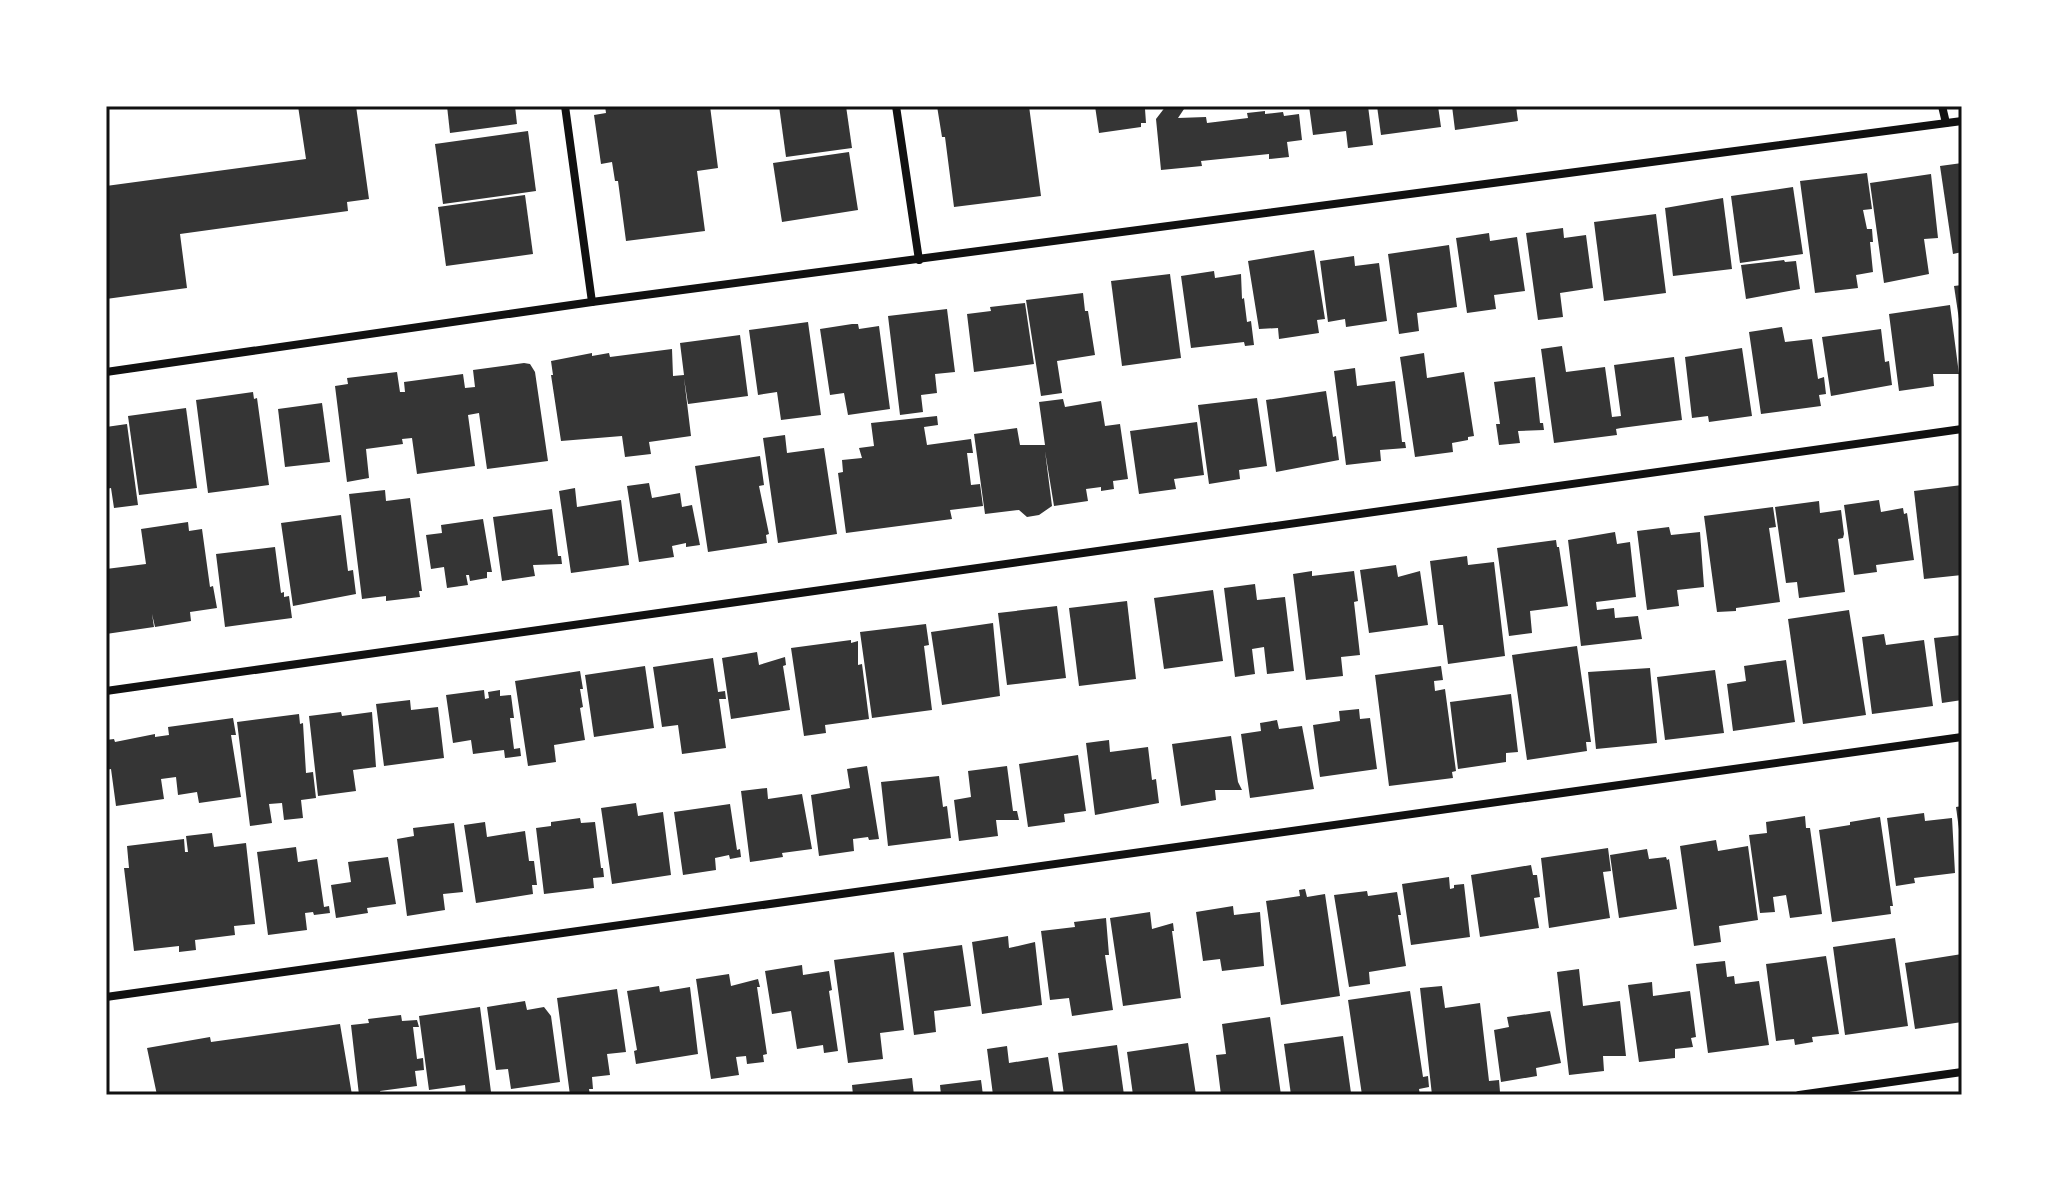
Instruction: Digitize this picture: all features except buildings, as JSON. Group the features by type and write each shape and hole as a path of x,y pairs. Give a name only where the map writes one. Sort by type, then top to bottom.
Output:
{"street":[{"path":"565,106 592,302"},
{"path":"896,106 919,260"},
{"path":"1942,106 1946,123"},
{"path":"106,372 592,302 1962,121"},
{"path":"106,691 1962,429"},
{"path":"106,997 1962,737"},
{"path":"1799,1095 1962,1072"}]}
